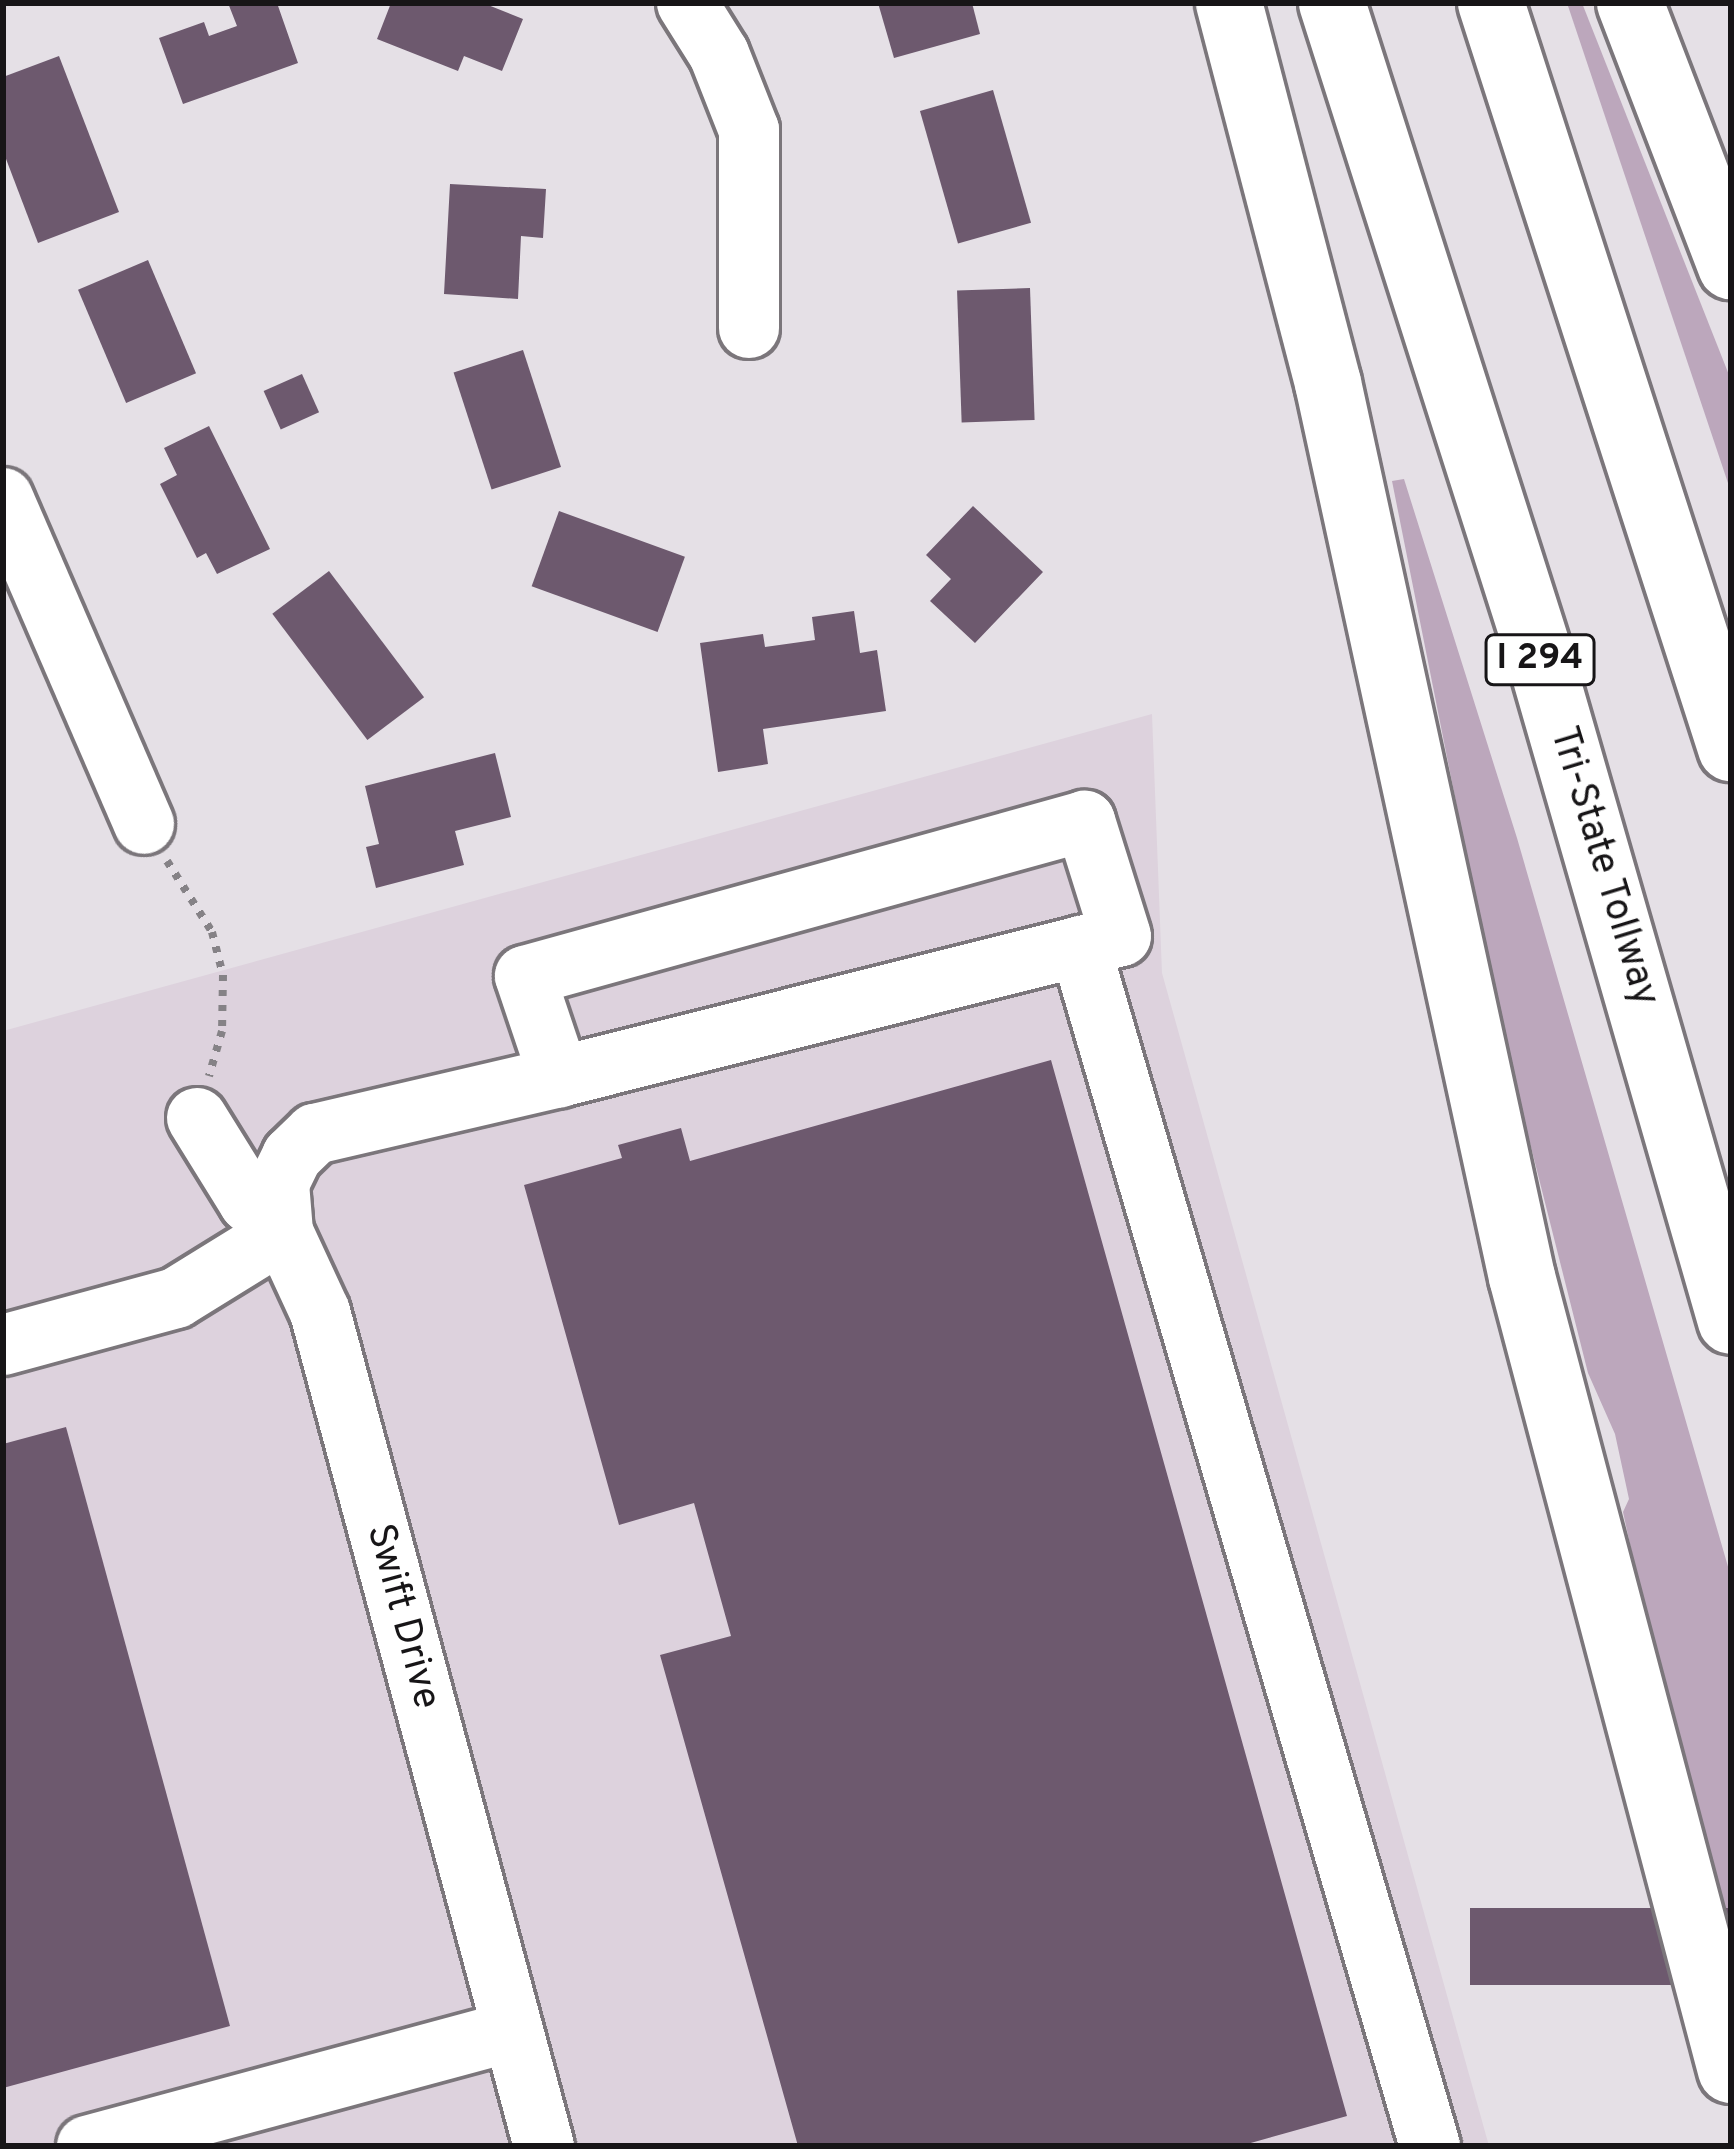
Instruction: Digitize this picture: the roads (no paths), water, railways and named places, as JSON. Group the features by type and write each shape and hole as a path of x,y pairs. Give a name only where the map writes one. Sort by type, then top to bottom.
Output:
{"highway":[{"path":"1229,3 1328,383 1522,1277 1731,2070"},
{"name":"Tri-State Tollway","path":"1333,3 1544,673 1731,1321"},
{"path":"1491,3 1731,748"},
{"path":"1630,3 1731,266"}],"street":[{"path":"687,3 719,55 749,130 749,328"},
{"path":"3,498 144,824"},
{"path":"3,1345 176,1298 283,1232 279,1183 315,1134 559,1077 1121,935 1085,821 525,976 559,1077"},
{"path":"1080,946 1430,2146"},
{"name":"Swift Drive","path":"197,1118 249,1202 283,1232 320,1312 544,2146"},
{"path":"87,2146 513,2031"}]}
